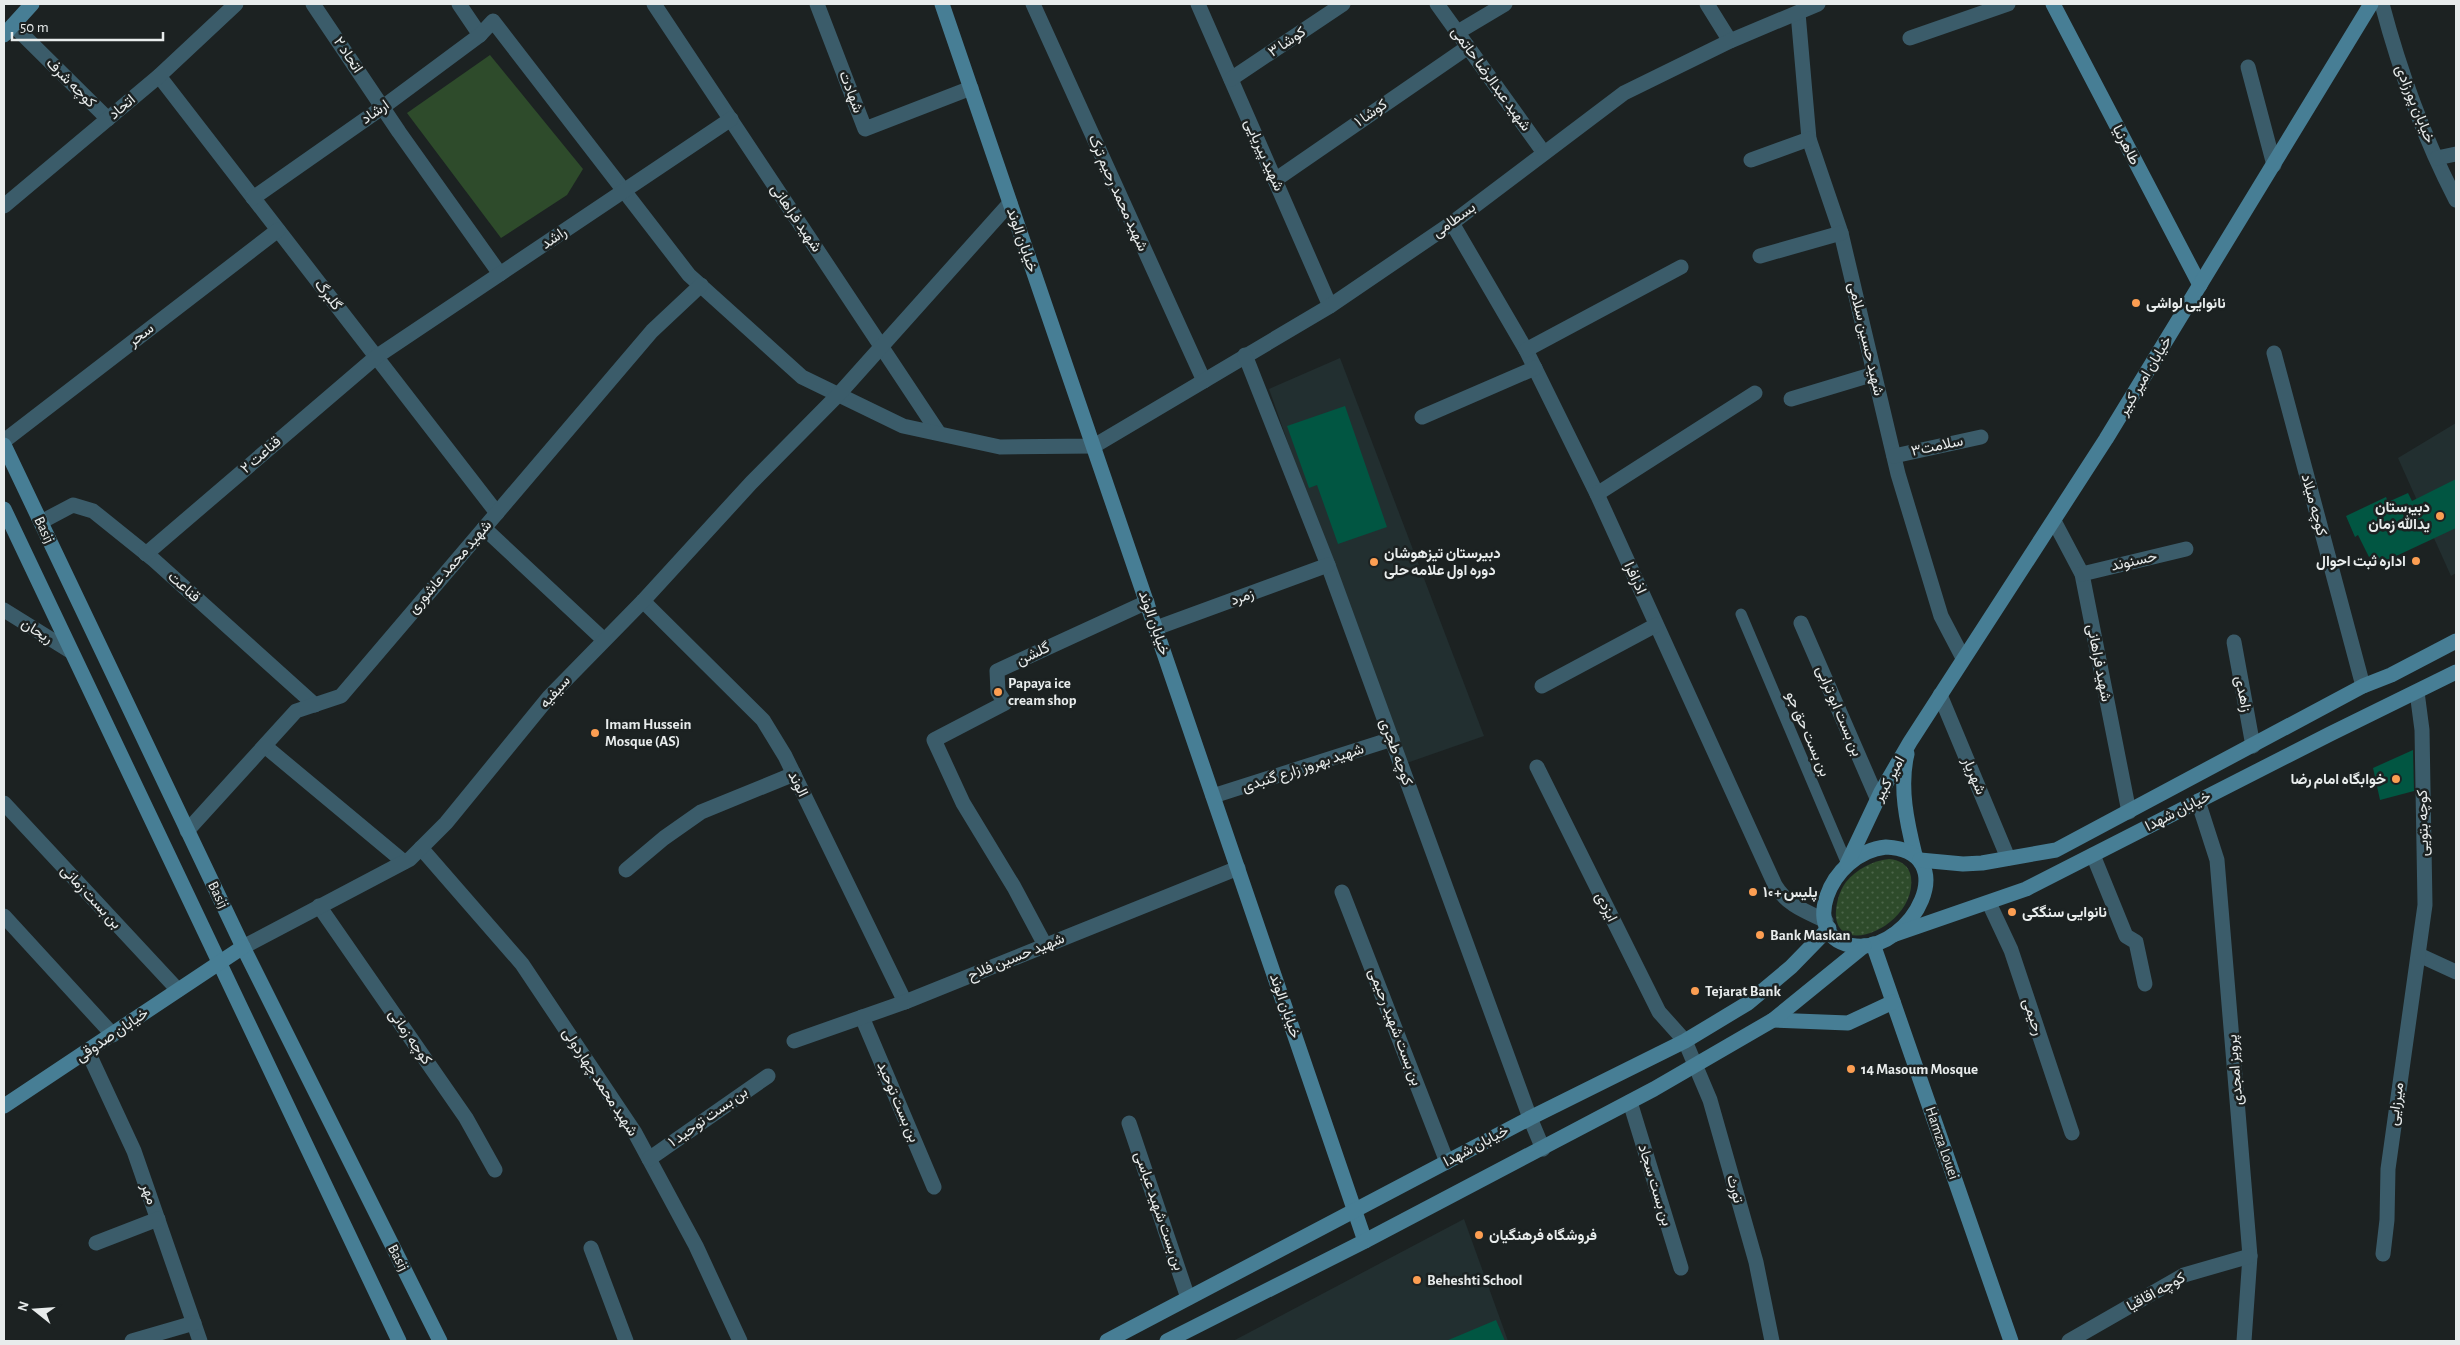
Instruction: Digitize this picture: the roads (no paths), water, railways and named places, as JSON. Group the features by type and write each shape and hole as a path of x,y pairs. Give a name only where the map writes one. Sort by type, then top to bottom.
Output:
{"main road":[{"path":"8,30 32,4"},
{"name":"خیابان الوند","path":"942,4 1366,1241"},
{"name":"طاهرنیا","path":"2053,4 2200,286"},
{"name":"خیابان امیر کبیر","path":"1910,742 1962,658 2054,521 2200,286 2371,4"},
{"name":"Basij","path":"4,446 243,947 440,1341"},
{"name":"Basij","path":"4,509 399,1341"},
{"name":"خیابان شهدا","path":"1918,857 1963,864 1982,863 2056,850 2363,686 2391,675 2456,641"},
{"name":"خیابان شهدا","path":"1894,935 2026,889 2456,672"},
{"name":"امیر کبیر","path":"1847,864 1877,798 1910,742"},
{"name":"امیر کبیر","path":"1910,742 1904,770 1905,806 1918,857"},
{"path":"1168,1341 1543,1150 1773,1020 1868,945 1894,935 1913,916 1923,897 1925,872 1918,857 1902,848 1878,848 1863,852 1847,864 1829,889 1824,907 1827,925 1846,944 1868,945"},
{"name":"خیابان شهدا","path":"1107,1341 1530,1118 1685,1041 1748,1003 1791,967 1827,925"},
{"name":"Hamza Louei","path":"1868,945 1893,1002 2011,1341"},
{"name":"خیابان صدوقی","path":"4,1106 88,1052 218,962 243,947"},
{"path":"1773,1020 1848,1023 1893,1002"}],"street":[{"name":"اتحاد","path":"4,206 159,76 236,4"},
{"name":"اتحاد ۲","path":"313,4 382,107 500,274"},
{"path":"459,4 480,35"},
{"name":"شهید فراهانی","path":"654,4 938,432"},
{"name":"شهادت","path":"817,4 865,129 971,88"},
{"name":"شهید محمد رحیم ترک","path":"1033,4 1204,381"},
{"name":"شهید پیریایی","path":"1198,4 1330,306"},
{"name":"کوشا ۳","path":"1231,79 1343,4"},
{"name":"شهید عبدالرضا حاتمی","path":"1437,4 1544,154"},
{"path":"1458,32 1506,4"},
{"path":"1707,4 1730,41"},
{"name":"بسطامی","path":"1094,446 1330,306 1452,223 1624,92 1730,41 1818,4"},
{"path":"1910,38 2008,4"},
{"name":"خیابان پورزادی","path":"2382,4 2395,55 2456,200"},
{"name":"شهید حسین سلامی","path":"1798,13 1809,139 1841,233 1894,456 1941,616 1962,658"},
{"name":"ارشاد","path":"253,198 480,35 493,21 624,191"},
{"name":"کوچه شرف","path":"8,30 108,119"},
{"name":"کوشا ۱","path":"1275,180 1468,47"},
{"path":"2248,67 2274,165"},
{"name":"گلبرگ","path":"159,76 497,513"},
{"name":"راشد","path":"376,357 731,119"},
{"path":"1751,160 1809,139"},
{"path":"2437,158 2456,154"},
{"path":"624,191 689,275 802,377 902,426 1000,446 1094,446"},
{"name":"سیفیه","path":"243,947 404,862 421,848 446,823 549,698 643,601 751,483 839,394 1010,203"},
{"name":"اذرافرا","path":"1452,223 1526,350 1597,494 1775,885 1782,897 1792,906 1827,925"},
{"name":"سحر","path":"4,441 278,230"},
{"path":"1760,256 1841,233"},
{"path":"1526,350 1681,267"},
{"name":"شهید محمد عاشوری","path":"187,831 266,747 296,711 340,696 652,331 701,285"},
{"name":"کوچه میلاد","path":"2274,353 2363,686"},
{"name":"کوچه طجری","path":"1245,355 1328,565 1543,1150"},
{"name":"قناعت ۲","path":"146,554 376,357"},
{"path":"1422,417 1535,368"},
{"path":"1791,400 1874,374"},
{"path":"1597,494 1755,393"},
{"name":"سلامت۳","path":"1894,456 1981,437"},
{"name":"قناعت","path":"40,522 72,505 93,511 146,554 315,704"},
{"name":"شهید فراهانی","path":"2054,521 2082,574 2128,812"},
{"path":"484,528 604,640"},
{"name":"حسنوند","path":"2082,574 2186,549"},
{"name":"زمرد","path":"1156,628 1328,565"},
{"name":"الوند","path":"643,601 762,720 794,774 905,1002"},
{"name":"گلشن","path":"1045,945 1014,886 963,803 934,740 1005,703 998,692 997,671 1147,602"},
{"name":"ریحان","path":"4,610 70,651"},
{"name":"بن بست ابو ترابی","path":"1801,623 1877,798"},
{"path":"1542,686 1656,625"},
{"name":"زاهدی","path":"2234,642 2253,746"},
{"name":"کوچه بتویی","path":"2417,692 2422,730 2425,905 2419,955"},
{"name":"شهریار","path":"1940,695 2008,858"},
{"name":"شهید بهروز زارع گنبدی","path":"1213,796 1392,739"},
{"path":"266,747 404,862"},
{"name":"ایزدی","path":"1537,767 1659,1012 1685,1041"},
{"path":"626,870 664,838 701,812 794,774"},
{"name":"پرویز امجدی","path":"2198,801 2217,860 2250,1256 2244,1341"},
{"name":"بن بست زمانی","path":"4,803 178,990"},
{"name":"شهید محمد چهاردولی","path":"421,848 522,964 635,1133 696,1246 740,1341"},
{"path":"2093,855 2126,936 2136,942 2145,984"},
{"name":"شهید حسین فلاح","path":"794,1041 905,1002 1238,868"},
{"name":"بن بست شهید رحیمی","path":"1342,892 1447,1162"},
{"name":"رحیمی","path":"1989,903 2011,950 2072,1133"},
{"name":"کوچه زمانی","path":"319,906 466,1118 495,1170"},
{"path":"4,916 112,1035"},
{"path":"2419,955 2456,972"},
{"name":"میرزایی","path":"2384,1254 2388,1169 2419,955"},
{"name":"بن بست توحید","path":"862,1017 934,1187"},
{"name":"تورث","path":"1685,1041 1710,1100 1756,1262 1772,1341"},
{"name":"مهر","path":"88,1052 134,1151 200,1341"},
{"name":"بن بست توحید ۱","path":"649,1159 768,1076"},
{"name":"بن بست سجاد","path":"1630,1102 1681,1268"},
{"name":"بن بست شهید عباسی","path":"1129,1123 1188,1298"},
{"path":"96,1243 158,1219"},
{"path":"591,1248 626,1341"},
{"name":"کوچه اقاقیا","path":"2069,1341 2184,1275 2250,1256"},
{"path":"132,1341 194,1323"}],"lane":[{"name":"بن بست حق جو","path":"1741,614 1847,864"}],"place":[{"name":"نانوایی لواشی","path":"2136,303"},
{"name":"دبیرستان یدالله زمان","path":"2440,516"},
{"name":"اداره ثبت احوال","path":"2416,561"},
{"name":"دبیرستان تیزهوشان دوره اول علامه حلی","path":"1374,562"},
{"name":"Papaya ice cream shop","path":"998,692"},
{"name":"Imam Hussein Mosque (AS)","path":"595,733"},
{"name":"خوابگاه امام رضا","path":"2396,779"},
{"name":"پلیس +۱۰","path":"1753,892"},
{"name":"نانوایی سنگکی","path":"2012,912"},
{"name":"Bank Maskan","path":"1760,935"},
{"name":"Tejarat Bank","path":"1695,991"},
{"name":"14 Masoum Mosque","path":"1851,1069"},
{"name":"فروشگاه فرهنگیان","path":"1479,1235"},
{"name":"Beheshti School","path":"1417,1280"}]}
